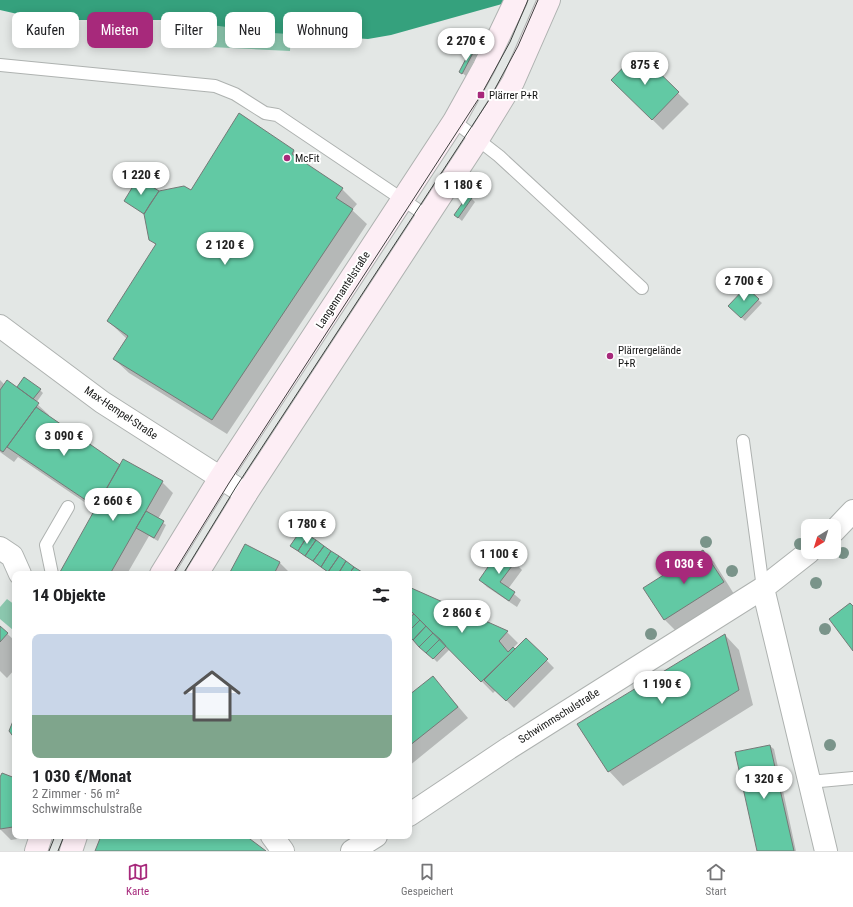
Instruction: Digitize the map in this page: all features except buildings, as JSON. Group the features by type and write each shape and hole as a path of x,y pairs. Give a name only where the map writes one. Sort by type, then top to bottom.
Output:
{"main road":[{"path":"199,571 246,494 478,139 522,63 549,0"},
{"name":"Langenmantelstraße","path":"163,571 220,478 454,121 484,67 515,1"},
{"path":"36,851 40,839"},
{"path":"71,851 75,839"}],"street":[{"name":"Max-Hempel-Straße","path":"0,326 102,402 246,494"},
{"path":"841,524 853,511"},
{"name":"Schwimmschulstraße","path":"412,813 509,748 763,588 801,558"},
{"path":"763,588 826,851"},
{"path":"274,839 283,851"},
{"path":"352,851 371,839"}],"lane":[{"path":"0,65 215,86 235,94 265,113 277,115 427,216"},
{"path":"454,121 478,139 642,288"},
{"path":"743,441 763,588"},
{"path":"51,571 46,545 68,507"},
{"path":"809,782 853,778"}],"shaded area":[{"path":"0,0 516,0 391,35 368,39 362,39 362,12 283,12 283,34 275,33 275,12 225,12 225,27 217,26 217,12 161,12 161,20 153,20 153,12 87,12 87,20 79,20 79,12 12,13 0,10"},
{"path":"213,0 293,0 292,12 283,12 283,48 290,48 290,51 231,48 275,48 275,12 225,12 225,48 217,47 217,12 212,12"},
{"path":"7,599 12,603 12,629 0,619 0,607"}],"tram line":[{"path":"175,571 229,483 481,95 510,42 528,0"},
{"path":"185,571 236,487 489,100 518,46 538,0"},
{"path":"49,851 54,839"},
{"path":"58,851 63,839"}],"place":[{"name":"Plärrer P+R","path":"481,95"},
{"name":"McFit","path":"287,158"},
{"name":"Plärrergelände P+R","path":"610,356"}]}
